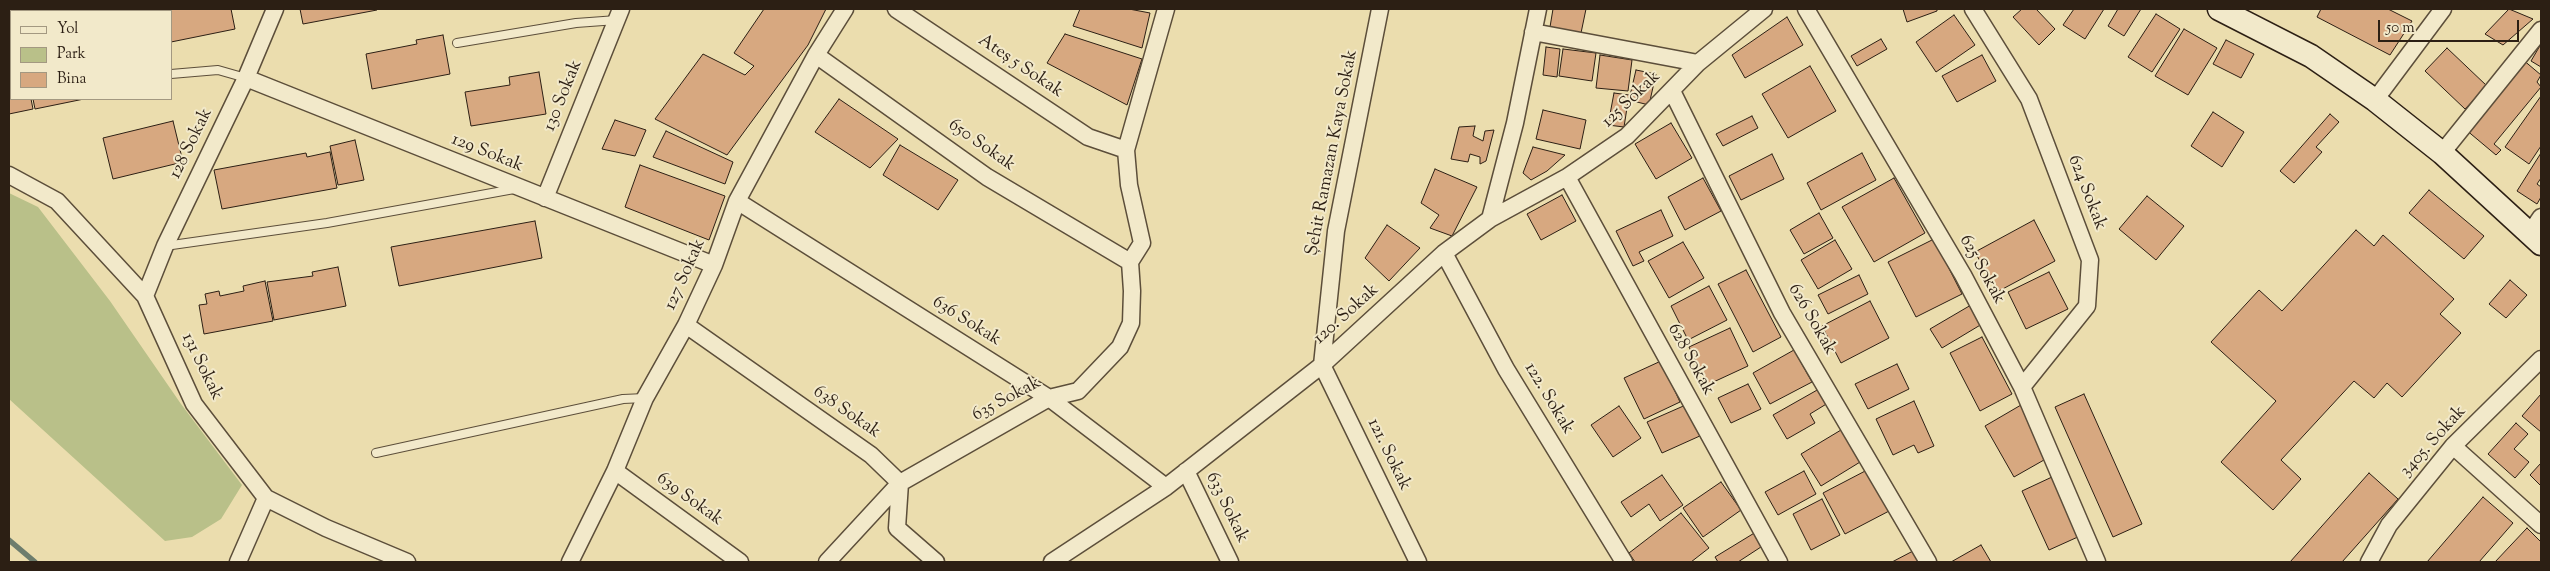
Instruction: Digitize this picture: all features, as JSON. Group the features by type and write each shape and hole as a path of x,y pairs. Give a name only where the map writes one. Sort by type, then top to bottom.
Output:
{"main road":[{"path":"2219,9 2311,56 2375,100 2538,231"}],"street":[{"name":"128 Sokak","path":"145,296 165,246 246,78 276,9"},
{"name":"127 Sokak","path":"570,562 615,471 645,398 686,324 714,265 737,201 816,55 845,9"},
{"name":"Ateş 5 Sokak","path":"896,9 1088,137 1126,150"},
{"path":"1130,262 1142,243 1129,185 1126,150 1166,9"},
{"name":"Şehit Ramazan Kaya Sokak","path":"1322,364 1336,230 1380,9"},
{"path":"1490,219 1515,123 1538,9"},
{"name":"125 Sokak","path":"1490,219 1566,177 1628,136 1698,63 1764,9"},
{"name":"625 Sokak","path":"1806,9 1892,158 1963,275 2022,387 2097,562"},
{"name":"624 Sokak","path":"1973,9 2029,99 2090,260 2087,306 2022,387"},
{"path":"2375,100 2443,9"},
{"name":"130 Sokak","path":"545,198 619,14"},
{"path":"2442,153 2541,30"},
{"path":"1533,32 1698,63"},
{"name":"650 Sokak","path":"816,55 988,177 1130,262"},
{"name":"129 Sokak","path":"246,78 714,265"},
{"name":"626 Sokak","path":"1672,91 1782,313 1928,562"},
{"name":"131 Sokak","path":"9,175 57,201 145,296 194,404 266,498 326,528 407,562"},
{"name":"628 Sokak","path":"1566,177 1779,562"},
{"name":"636 Sokak","path":"737,201 1049,398 1166,486"},
{"name":"120. Sokak","path":"1052,562 1186,471 1322,364 1444,253 1490,219"},
{"name":"122. Sokak","path":"1444,253 1506,369 1624,562"},
{"name":"635 Sokak","path":"826,562 900,483 1049,398 1078,391 1120,348 1130,324 1132,290 1130,262"},
{"name":"638 Sokak","path":"686,324 871,455 900,483"},
{"name":"3405. Sokak","path":"2369,562 2389,525 2453,446 2541,359"},
{"name":"121. Sokak","path":"1322,364 1418,562"},
{"path":"2453,446 2541,525"},
{"name":"639 Sokak","path":"615,471 740,562"},
{"name":"633 Sokak","path":"1186,471 1230,562"},
{"path":"900,483 897,528 936,562"},
{"path":"238,562 266,498"}],"lane":[{"path":"456,43 619,14"},
{"path":"172,74 218,70 246,78"},
{"path":"165,246 327,222 518,188"},
{"path":"376,453 623,399 645,398"}],"green space":[{"path":"9,193 38,207 110,301 181,404 242,485 221,519 192,537 165,541 9,399"}],"building":[{"path":"231,9 235,29 172,42 172,10 159,10"},
{"path":"300,9 377,9 377,10 303,24"},
{"path":"764,9 826,9 808,45 727,155 655,119 703,54 745,75 754,66 734,53"},
{"path":"1080,9 1129,9 1150,13 1142,48 1073,26"},
{"path":"1553,9 1586,9 1581,33 1550,27"},
{"path":"1903,9 1937,9 1937,11 1907,22"},
{"path":"2022,9 2036,9 2055,29 2039,45 2013,17"},
{"path":"2074,9 2104,9 2085,39 2063,25"},
{"path":"2118,9 2141,9 2124,36 2108,26"},
{"path":"2321,9 2388,9 2412,21 2390,55 2317,17"},
{"path":"2509,9 2533,19 2503,45 2485,34"},
{"path":"2156,14 2180,29 2152,72 2128,57"},
{"path":"1954,15 1975,45 1936,72 1916,42"},
{"path":"1787,17 1803,45 1745,78 1732,55"},
{"path":"2184,29 2217,48 2188,95 2155,76"},
{"path":"1065,34 1142,59 1127,105 1047,63"},
{"path":"443,35 450,74 372,89 366,54 417,44 416,40"},
{"path":"1881,39 1887,49 1857,66 1851,56"},
{"path":"2226,40 2254,54 2241,78 2213,64"},
{"path":"2541,44 2541,67 2531,61"},
{"path":"1546,47 1560,49 1557,77 1543,75"},
{"path":"2447,48 2487,86 2465,109 2425,71"},
{"path":"1563,49 1596,53 1592,81 1559,76"},
{"path":"1600,55 1632,60 1628,91 1596,88"},
{"path":"1982,55 1996,81 1957,102 1942,76"},
{"path":"2522,59 2541,75 2537,82 2541,87 2494,144 2501,150 2496,155 2465,129"},
{"path":"1810,66 1836,111 1788,138 1762,94"},
{"path":"1636,70 1656,74 1649,105 1629,100"},
{"path":"539,72 546,114 471,126 465,92 510,85 509,77"},
{"path":"10,77 10,100 31,100 33,109 9,114"},
{"path":"1614,93 1629,95 1624,127 1608,125"},
{"path":"2541,96 2541,146 2529,164 2505,147"},
{"path":"839,99 898,139 870,168 815,132"},
{"path":"33,100 79,100 35,109"},
{"path":"1543,110 1586,120 1580,149 1536,139"},
{"path":"2213,112 2244,132 2222,167 2191,146"},
{"path":"2330,114 2339,122 2316,147 2322,152 2294,183 2280,171"},
{"path":"1752,116 1758,128 1723,146 1716,134"},
{"path":"615,120 646,130 635,156 602,149"},
{"path":"173,121 183,162 113,179 103,138"},
{"path":"1671,123 1692,158 1656,179 1635,144"},
{"path":"1475,126 1473,136 1483,141 1485,131 1494,130 1486,161 1480,164 1480,157 1470,154 1468,162 1451,159 1459,127"},
{"path":"666,131 733,162 725,184 653,157"},
{"path":"355,140 364,180 338,185 330,146"},
{"path":"900,145 958,180 938,210 883,175"},
{"path":"1533,147 1565,155 1547,171 1531,180 1523,173"},
{"path":"330,152 337,188 222,209 214,170 306,153 307,157"},
{"path":"1862,153 1876,180 1821,210 1807,183"},
{"path":"2541,153 2541,178 2537,184 2541,187 2541,197 2537,204 2517,191"},
{"path":"1772,154 1784,179 1741,200 1729,176"},
{"path":"640,165 725,196 709,240 625,207"},
{"path":"1435,169 1477,187 1452,236 1430,228 1439,215 1421,203"},
{"path":"1703,178 1721,211 1685,230 1668,197"},
{"path":"1894,178 1925,233 1874,262 1842,207"},
{"path":"2429,190 2484,236 2464,259 2409,213"},
{"path":"1562,195 1576,221 1541,240 1527,214"},
{"path":"2147,196 2184,226 2156,260 2119,229"},
{"path":"1661,210 1673,236 1639,252 1644,261 1633,266 1616,231"},
{"path":"1819,213 1833,238 1804,254 1790,230"},
{"path":"2034,220 2055,261 1997,292 1975,252"},
{"path":"535,221 542,258 399,286 391,247"},
{"path":"1387,225 1420,248 1389,281 1365,258"},
{"path":"2356,230 2374,246 2383,235 2454,299 2440,314 2461,333 2402,397 2387,383 2374,398 2354,381 2281,460 2301,479 2273,510 2221,462 2276,401 2211,342 2259,290 2282,311"},
{"path":"1934,239 1962,294 1916,317 1888,262"},
{"path":"1835,240 1852,269 1818,289 1801,260"},
{"path":"1683,242 1704,278 1669,298 1648,261"},
{"path":"338,267 346,306 274,320 267,282 313,276 312,272"},
{"path":"1746,270 1781,337 1753,352 1718,284"},
{"path":"2049,272 2068,309 2026,329 2008,292"},
{"path":"1859,275 1868,294 1828,314 1818,295"},
{"path":"2510,280 2527,295 2506,318 2489,304"},
{"path":"265,281 273,321 204,334 199,305 207,304 205,294 219,291 220,296 244,291 243,286"},
{"path":"1709,286 1727,320 1688,340 1671,306"},
{"path":"1870,301 1889,338 1841,363 1822,326"},
{"path":"1971,305 1982,324 1942,348 1930,329"},
{"path":"1730,328 1748,366 1707,385 1689,347"},
{"path":"1982,337 2012,394 1980,411 1950,353"},
{"path":"1794,350 1812,382 1770,404 1753,373"},
{"path":"1661,361 1680,402 1644,419 1624,378"},
{"path":"1897,364 1909,389 1868,409 1855,384"},
{"path":"1748,384 1761,409 1731,423 1718,398"},
{"path":"1819,389 1828,403 1810,414 1815,423 1787,439 1773,415"},
{"path":"2084,394 2142,524 2113,537 2055,407"},
{"path":"2541,394 2541,432 2522,416"},
{"path":"1914,401 1934,446 1918,453 1914,445 1893,455 1876,419"},
{"path":"1688,404 1702,435 1662,453 1647,422"},
{"path":"2021,405 2051,456 2014,477 1985,426"},
{"path":"1619,406 1641,438 1613,457 1591,425"},
{"path":"2516,423 2528,434 2514,449 2529,462 2515,478 2488,454"},
{"path":"1846,427 1865,459 1821,486 1801,454"},
{"path":"2541,463 2541,486 2530,475"},
{"path":"1869,469 1891,510 1845,534 1823,493"},
{"path":"1804,471 1816,494 1778,515 1765,492"},
{"path":"2369,473 2398,499 2342,562 2290,562"},
{"path":"1662,475 1683,505 1660,521 1649,504 1631,517 1621,502"},
{"path":"2052,477 2080,536 2049,550 2022,491"},
{"path":"1721,482 1741,510 1703,537 1683,508"},
{"path":"2483,497 2513,523 2479,562 2427,562"},
{"path":"1822,499 1840,535 1811,550 1793,514"},
{"path":"1681,513 1709,548 1691,562 1635,562 1629,553"},
{"path":"2527,528 2541,542 2541,562 2495,562"},
{"path":"1756,532 1764,545 1738,562 1718,562 1715,557"},
{"path":"1981,545 1991,562 1951,562"},
{"path":"1913,551 1919,562 1892,562"}],"waterway":[{"path":"9,540 35,562"}]}
